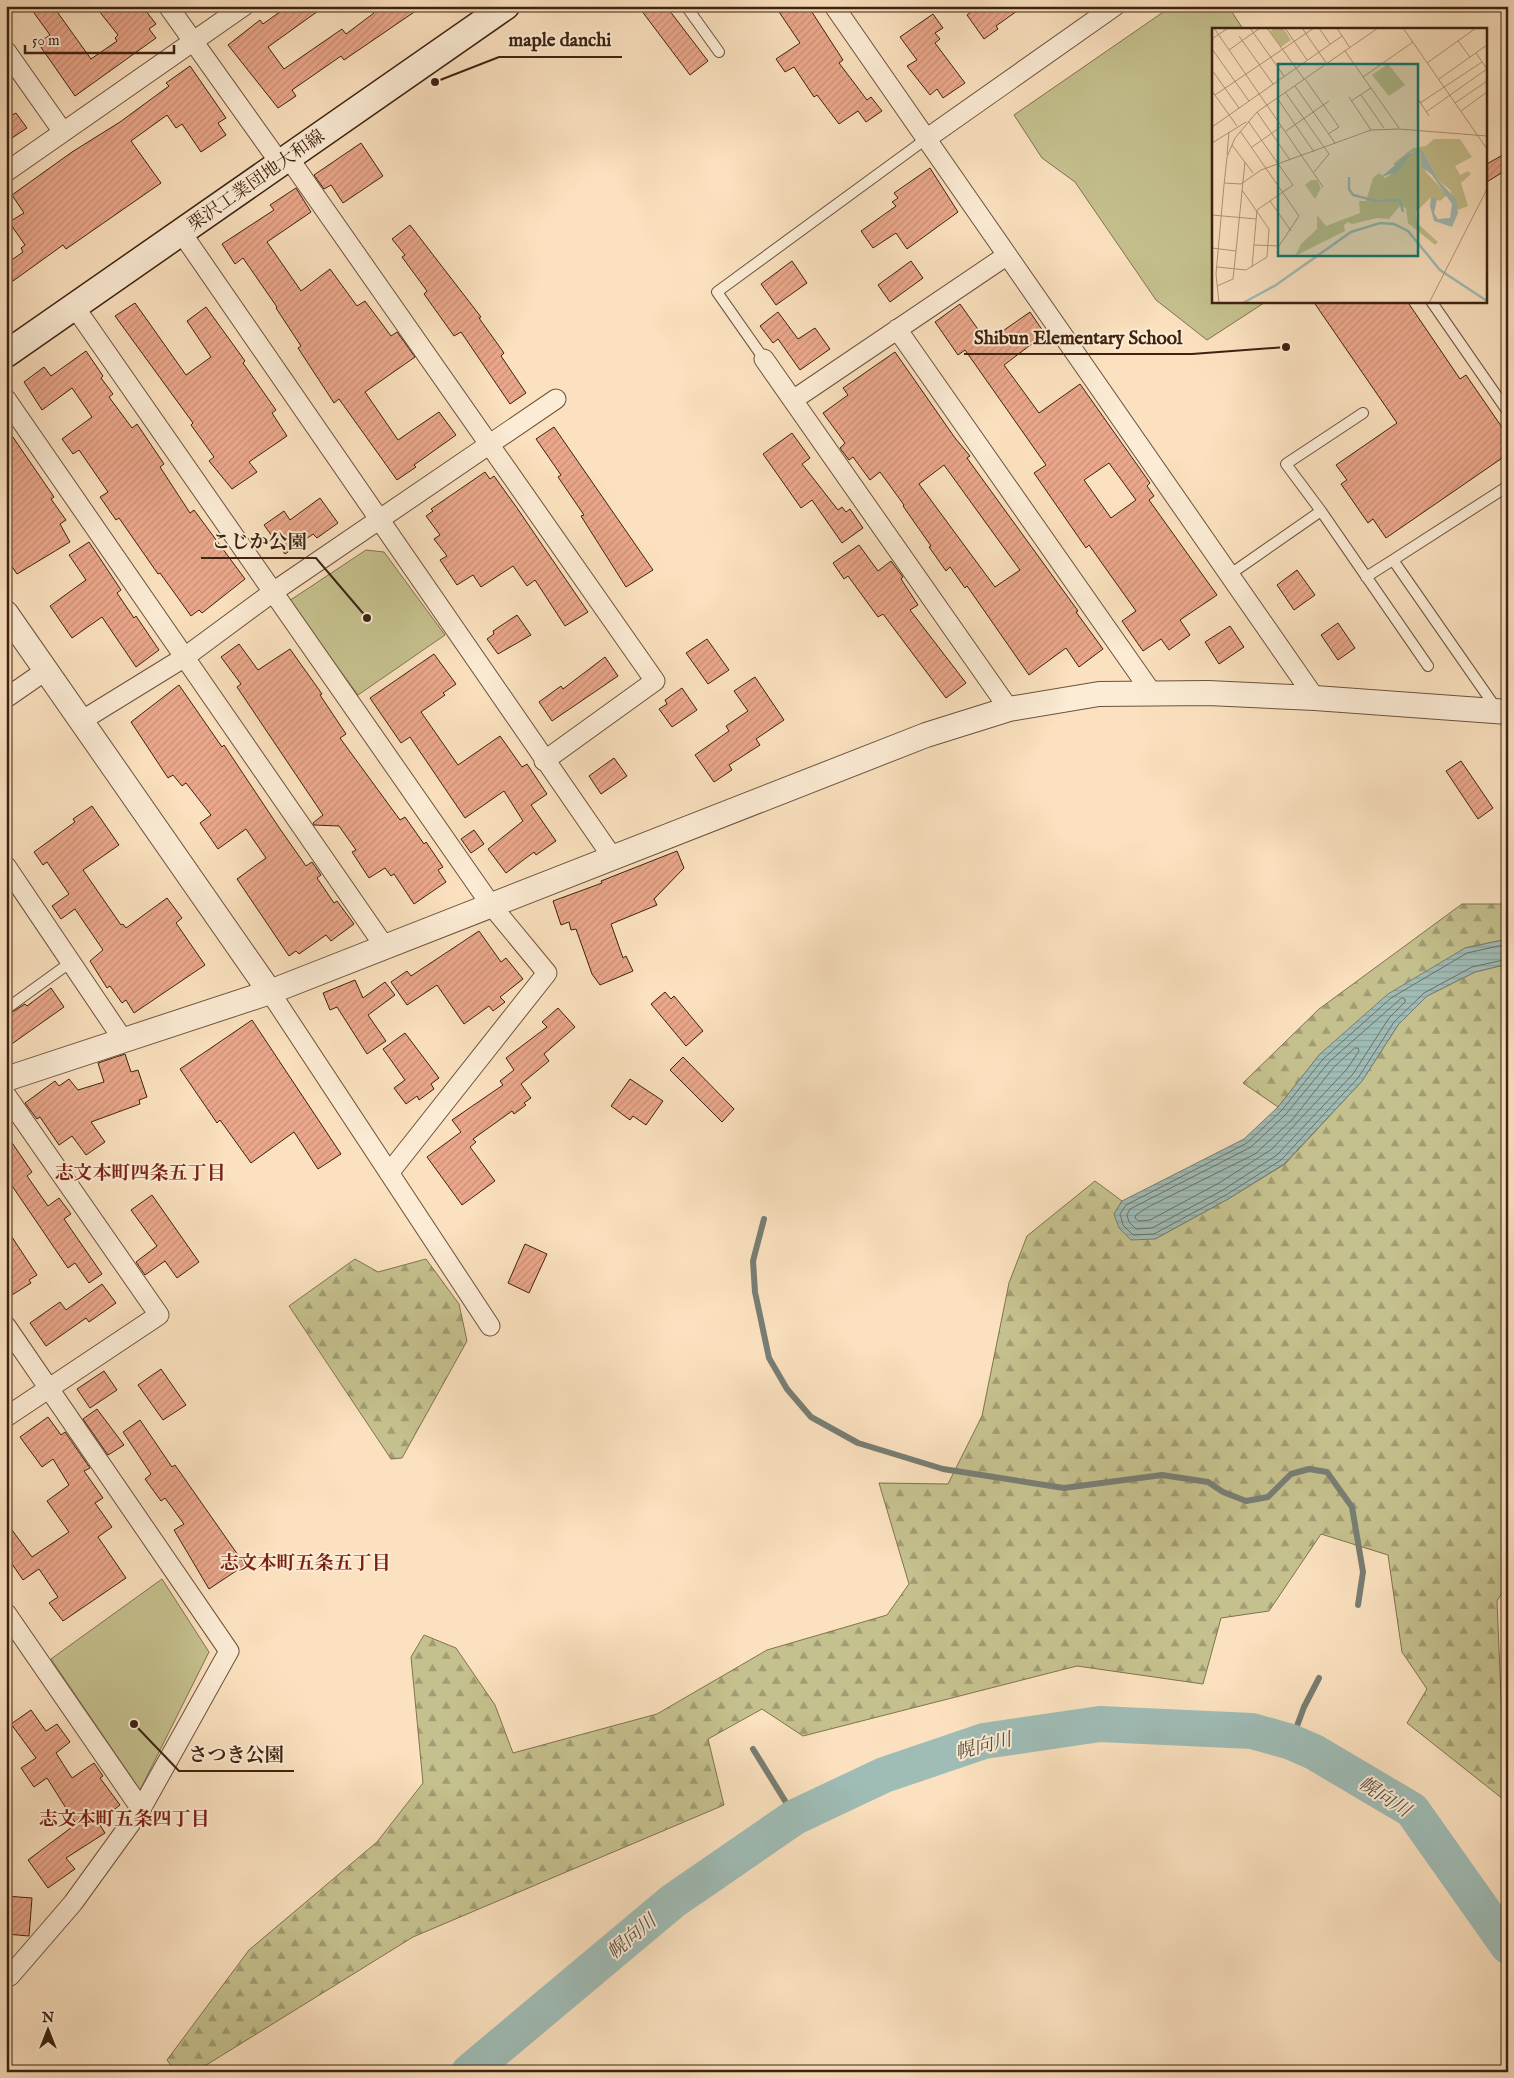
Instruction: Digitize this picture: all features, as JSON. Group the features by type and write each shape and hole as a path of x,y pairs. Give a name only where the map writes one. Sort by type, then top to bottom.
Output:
{"main road":[{"name":"栗沢工業団地大和線","path":"6,354 506,6"}],"street":[{"path":"168,6 284,160 489,445 655,681 544,761"},
{"path":"6,172 244,6"},
{"path":"834,6 1315,698"},
{"path":"926,139 1115,6"},
{"path":"6,51 63,132"},
{"path":"181,232 544,761 613,858"},
{"path":"794,400 1006,256"},
{"path":"74,306 491,905 547,973 389,1174"},
{"path":"897,329 1152,693"},
{"path":"764,358 1009,709"},
{"path":"6,399 385,947"},
{"path":"81,721 185,657 273,592 380,521 556,399"},
{"path":"6,614 270,992 490,1326"},
{"path":"6,698 45,670"},
{"path":"6,1079 270,992 926,734 1009,709 1098,694 1152,693 1315,698 1503,712"},
{"path":"9,875 124,1040"},
{"path":"6,1096 159,1315 6,1417"},
{"path":"6,1326 229,1651 141,1809 73,1902 10,1976 6,1976"},
{"path":"6,1613 141,1809"}],"lane":[{"path":"686,6 719,52"},
{"path":"764,358 717,292 926,139"},
{"path":"1432,302 1508,412"},
{"path":"1363,413 1286,464 1321,511 1428,666"},
{"path":"1366,577 1508,486"},
{"path":"1229,575 1321,511"},
{"path":"1393,560 1503,712"},
{"path":"6,1009 71,962"}],"green space":[{"path":"1172,6 1228,6 1242,28 1212,28 1212,302 1265,302 1207,340 1156,300 1075,182 1042,158 1014,115"},
{"path":"366,550 384,552 445,635 358,695 289,601"},
{"path":"1462,904 1508,904 1508,939 1465,948 1320,1054 1278,1107 1243,1083 1319,1009"},
{"path":"1508,964 1508,1583 1497,1601 1502,1721 1508,1726 1508,1803 1407,1723 1427,1689 1402,1652 1388,1555 1321,1534 1269,1611 1221,1618 1203,1684 1077,1666 803,1736 762,1709 708,1739 724,1805 413,1937 195,2072 176,2072 167,2060 249,1950 377,1842 423,1783 411,1657 424,1635 456,1648 495,1705 513,1753 657,1714 767,1650 887,1615 909,1584 879,1483 948,1484 982,1416 1009,1283 1027,1236 1095,1181 1122,1201 1114,1214 1155,1239 1228,1199 1285,1164 1362,1081 1398,1025 1427,996 1475,972"},
{"path":"355,1259 378,1272 426,1259 459,1304 467,1341 402,1458 391,1459 289,1306"},
{"path":"162,1579 209,1652 140,1790 51,1659"}],"water":[{"path":"1508,939 1508,964 1475,972 1427,996 1398,1025 1362,1081 1284,1164 1228,1199 1155,1239 1131,1240 1119,1228 1114,1214 1122,1201 1244,1139 1278,1107 1320,1054 1388,994 1465,948"}],"building":[{"path":"29,6 53,6 91,59 117,41 115,38 118,35 95,6 142,6 156,24 149,29 156,38 75,96 38,43 50,35"},
{"path":"288,6 325,6 268,47 284,69 342,29 346,34 374,13 369,6 423,6 344,60 341,56 292,90 296,96 278,108 228,45 260,20 263,24"},
{"path":"638,6 666,6 708,61 690,75"},
{"path":"775,6 808,6 843,60 839,63 867,100 871,97 882,111 866,122 858,111 839,124 817,95 814,97 794,67 785,72 776,59 800,43"},
{"path":"979,6 1024,6 996,26 998,29 984,39 967,15"},
{"path":"933,14 943,28 935,33 940,39 935,43 965,83 943,98 937,89 930,95 907,66 917,60 900,37"},
{"path":"190,66 226,118 218,123 226,135 201,152 182,124 176,128 167,115 131,141 161,183 66,249 63,245 6,286 6,264 23,252 21,248 25,245 9,222 24,213 12,195 72,152 120,122 169,86 166,83"},
{"path":"16,113 27,128 6,142 6,118"},
{"path":"361,143 383,176 343,203 331,185 324,189 314,175"},
{"path":"1508,152 1508,169 1486,182 1486,164"},
{"path":"930,168 958,212 907,249 896,233 873,248 861,231 896,206 892,202 898,198 894,193"},
{"path":"296,188 311,212 267,242 301,291 330,269 357,306 365,301 391,336 397,332 415,357 365,392 398,440 439,412 456,435 414,465 416,467 397,480 339,399 334,403 298,348 301,346 277,307 243,258 235,264 222,244 274,210 270,205"},
{"path":"410,225 481,317 479,318 504,353 501,356 526,393 510,404 461,332 454,336 424,294 427,291 402,257 405,255 392,239"},
{"path":"792,261 807,283 776,305 761,284"},
{"path":"911,261 923,278 890,302 878,285"},
{"path":"1314,302 1408,302 1460,379 1466,375 1508,436 1508,454 1386,538 1373,519 1368,523 1341,484 1347,480 1336,465 1397,423"},
{"path":"135,303 186,375 211,357 187,321 206,307 245,361 243,363 276,410 272,413 287,436 249,462 257,472 232,489 209,461 214,457 191,425 193,423 115,316"},
{"path":"960,304 987,342 1030,312 1045,334 1004,365 1039,413 1080,384 1150,483 1147,486 1154,496 1149,500 1217,595 1180,620 1190,635 1169,650 1161,639 1143,651 1122,621 1136,611 1089,545 1086,548 1034,473 1046,465 965,350 958,355 935,322","holes":["1109,463 1136,500 1111,518 1084,480"]},
{"path":"778,312 798,339 815,328 830,349 800,370 778,339 773,343 760,326"},
{"path":"86,351 103,376 101,378 113,394 109,397 132,428 137,424 164,464 160,467 190,513 194,510 245,579 202,613 199,610 191,616 160,573 158,574 119,518 116,520 100,497 108,492 79,450 73,454 62,439 92,417 72,388 42,410 24,382 44,367 51,376"},
{"path":"895,352 955,438 970,456 967,458 1078,611 1076,612 1103,649 1079,667 1066,648 1029,675 967,586 965,588 950,567 946,571 904,505 880,472 870,480 853,457 849,460 840,448 845,443 823,413 848,395 843,388","holes":["944,465 1020,570 995,587 919,484"]},
{"path":"6,427 54,497 51,499 66,520 60,524 70,542 17,574 6,558"},
{"path":"554,427 653,570 626,587 581,516 584,515 558,477 561,475 536,439"},
{"path":"792,433 810,458 802,464 838,510 842,507 846,512 850,509 863,528 842,543 812,500 801,508 763,454"},
{"path":"485,472 490,479 494,476 588,612 565,626 535,580 527,586 513,566 481,587 473,575 457,585 440,560 447,556 434,539 440,535 426,516 433,511 431,509"},
{"path":"320,498 338,523 317,538 313,534 285,554 264,525 284,511 290,520"},
{"path":"89,542 121,590 117,593 134,618 136,616 159,650 136,667 102,617 72,638 50,606 86,580 69,555"},
{"path":"859,545 878,571 891,561 903,577 901,579 918,605 910,610 966,683 946,698 883,614 878,617 848,576 844,579 833,563"},
{"path":"1297,570 1315,595 1294,610 1277,585"},
{"path":"517,615 531,635 498,654 487,639 494,634 493,631"},
{"path":"1338,623 1355,648 1338,660 1321,635"},
{"path":"1230,626 1244,647 1219,664 1205,642"},
{"path":"707,639 729,670 708,684 686,653"},
{"path":"239,644 258,670 290,649 322,694 320,695 346,734 340,738 400,820 405,817 424,844 426,842 443,867 438,870 446,882 414,904 394,874 391,876 385,868 369,878 352,852 356,850 339,826 314,825 313,823 323,815 237,687 241,684 221,657"},
{"path":"434,654 456,684 443,693 445,695 421,712 458,765 500,736 522,767 527,764 547,794 531,805 556,841 536,855 534,852 506,873 488,849 523,821 504,791 465,818 410,737 401,743 370,698"},
{"path":"605,657 618,676 552,721 539,702 561,686 563,689"},
{"path":"755,677 784,720 756,739 760,745 729,765 732,770 714,782 695,755 729,731 726,726 748,711 734,691"},
{"path":"179,685 222,747 224,745 306,866 312,862 321,875 317,878 334,903 337,901 354,924 331,941 326,935 299,954 296,951 289,956 237,879 266,858 246,829 218,849 200,823 211,815 186,783 182,786 173,775 168,778 131,722"},
{"path":"682,688 697,710 672,727 659,709 667,704 665,700"},
{"path":"614,758 627,776 601,794 589,776"},
{"path":"1461,761 1493,808 1478,819 1446,771"},
{"path":"92,806 119,845 83,870 121,925 123,924 126,928 167,898 182,918 176,923 205,965 134,1013 126,1000 122,1003 110,986 107,988 90,961 103,950 75,909 61,919 52,906 69,894 47,862 43,865 34,852 75,822 73,819"},
{"path":"474,830 484,844 471,853 461,839"},
{"path":"677,851 684,868 654,899 657,905 611,924 623,958 626,956 633,971 600,985 592,974 576,929 571,930 569,922 561,925 553,901 602,883 601,881"},
{"path":"479,931 501,962 506,958 523,979 500,997 505,1002 493,1011 489,1006 464,1024 437,985 407,1005 391,982 407,971 411,976"},
{"path":"355,980 363,998 385,982 395,995 368,1015 386,1041 367,1054 337,1007 330,1010 323,993"},
{"path":"51,988 64,1007 6,1048 6,1016 25,1004 27,1006"},
{"path":"665,992 671,999 674,996 703,1031 686,1046 651,1004"},
{"path":"558,1008 575,1027 544,1054 549,1061 521,1084 531,1098 524,1103 526,1105 514,1114 512,1111 473,1139 476,1142 470,1147 495,1181 462,1205 427,1157 461,1132 452,1120 503,1085 500,1081 514,1070 506,1058 547,1027 542,1022"},
{"path":"252,1020 341,1154 318,1169 294,1132 251,1163 220,1120 217,1123 180,1069"},
{"path":"405,1033 439,1078 431,1084 434,1089 419,1100 417,1096 406,1104 394,1088 405,1080 383,1049"},
{"path":"125,1054 131,1072 138,1070 147,1097 139,1100 140,1104 91,1122 105,1142 86,1155 72,1136 59,1145 40,1117 37,1119 25,1103 55,1081 59,1086 69,1079 78,1090 104,1082 98,1063"},
{"path":"683,1057 734,1109 722,1122 670,1070"},
{"path":"630,1079 663,1101 646,1125 633,1116 630,1120 611,1106"},
{"path":"6,1134 32,1172 27,1176 48,1206 59,1198 71,1214 64,1219 102,1274 89,1283 75,1263 68,1268 6,1177"},
{"path":"152,1195 199,1262 177,1278 165,1261 145,1275 136,1262 157,1246 131,1210"},
{"path":"6,1228 37,1275 29,1280 31,1283 12,1295 6,1287"},
{"path":"525,1244 547,1254 529,1293 508,1283"},
{"path":"102,1284 116,1303 89,1322 86,1318 46,1346 30,1323 60,1302 66,1310"},
{"path":"161,1369 186,1405 163,1420 138,1385"},
{"path":"104,1371 117,1390 90,1408 77,1389"},
{"path":"97,1409 124,1445 108,1455 83,1419"},
{"path":"48,1417 61,1435 65,1432 90,1468 84,1471 103,1498 95,1503 112,1527 98,1537 126,1578 63,1621 49,1603 58,1597 39,1569 23,1580 12,1564 6,1568 6,1522 32,1557 69,1532 47,1501 69,1485 53,1459 42,1467 20,1437"},
{"path":"140,1420 172,1467 175,1465 245,1565 209,1589 174,1530 184,1524 165,1498 161,1501 145,1479 151,1474 123,1432"},
{"path":"31,1710 46,1731 57,1724 70,1742 56,1753 72,1778 94,1763 103,1776 100,1778 120,1805 98,1822 105,1833 66,1858 75,1869 48,1888 28,1860 76,1824 47,1778 34,1787 21,1768 36,1758 11,1724"},
{"path":"6,1896 32,1898 29,1936 6,1934"}],"waterway":[{"path":"764,1219 753,1261 755,1292 769,1358 787,1389 811,1417 858,1443 943,1469 1064,1488 1162,1475 1208,1482 1223,1492 1246,1501 1268,1497 1291,1474 1309,1469 1327,1472 1352,1507 1363,1572 1358,1605"},
{"path":"1291,1742 1304,1707 1319,1678"},
{"name":"幌向川","path":"469,2072 673,1901 795,1817 884,1775 984,1741 1100,1724 1252,1731 1291,1742 1314,1752 1412,1810 1508,1946"},
{"path":"753,1749 795,1817"}],"place":[{"name":"maple danchi","path":"435,82"},
{"name":"Shibun Elementary School","path":"1286,347"},
{"name":"こじか公園","path":"367,618"},
{"name":"さつき公園","path":"134,1724"}],"district":[{"name":"志文本町四条五丁目","path":"140,1172"},
{"name":"志文本町五条五丁目","path":"305,1562"},
{"name":"志文本町五条四丁目","path":"124,1818"}]}
